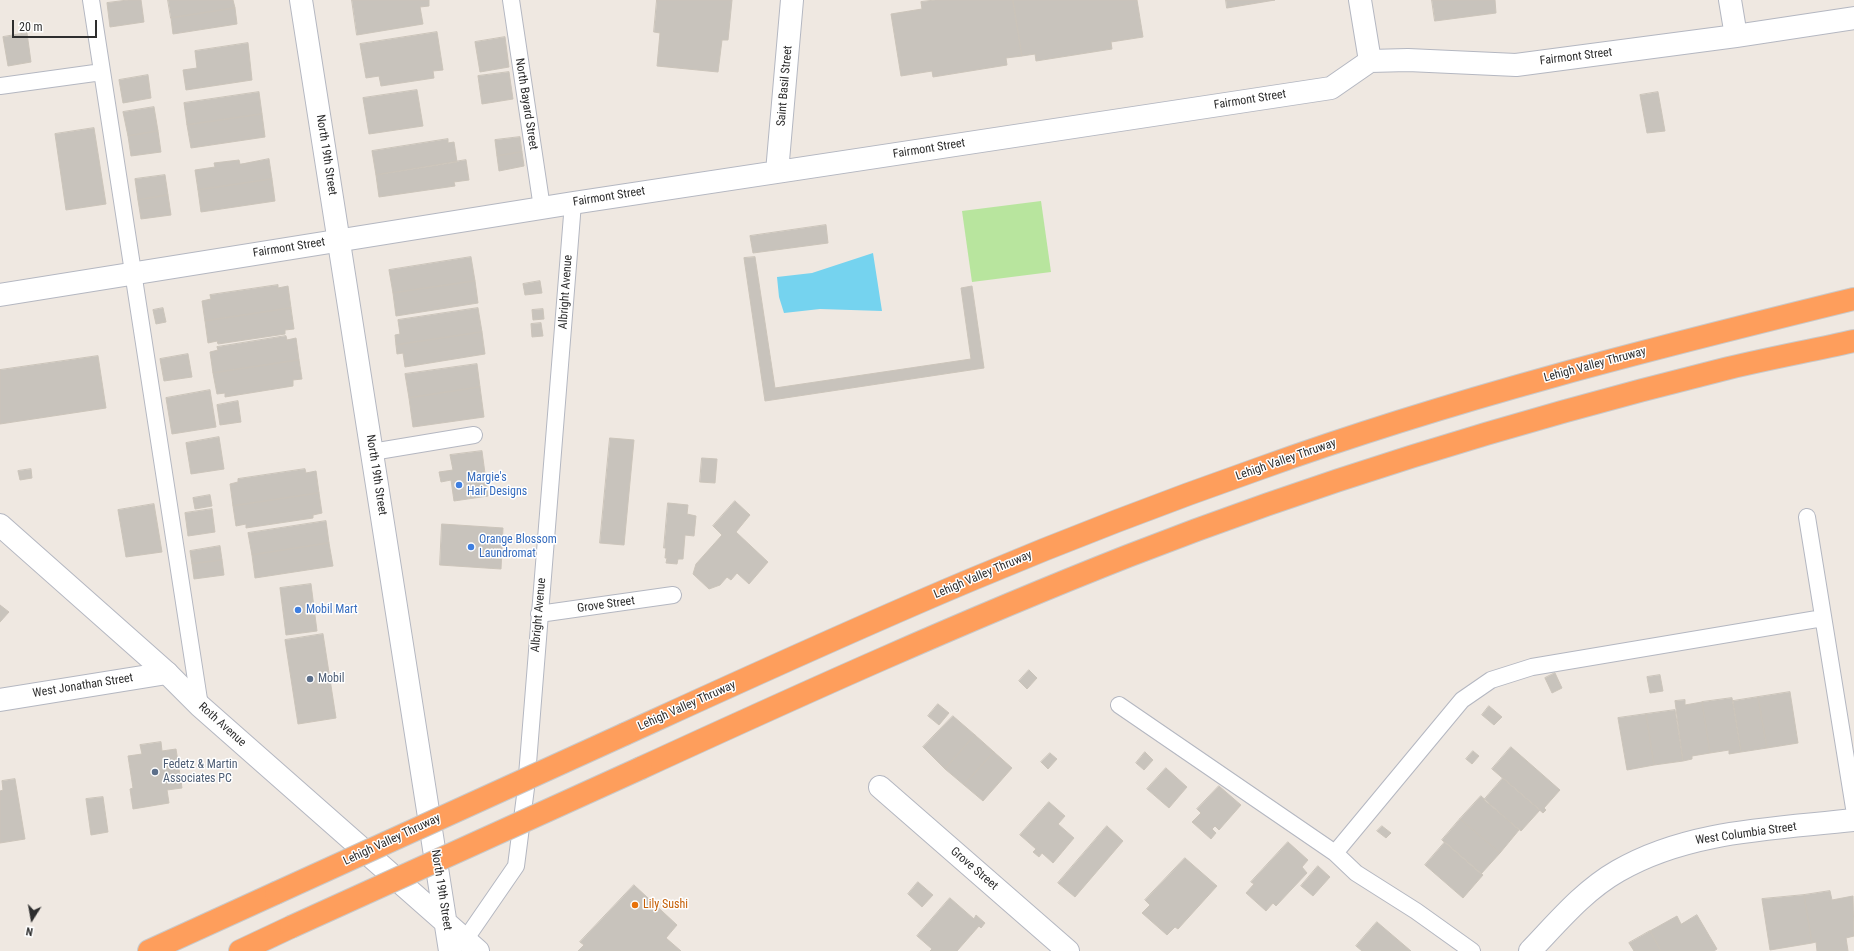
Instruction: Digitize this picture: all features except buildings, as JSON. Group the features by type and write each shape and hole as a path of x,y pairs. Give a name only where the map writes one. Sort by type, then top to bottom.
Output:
{"highway":[{"name":"Lehigh Valley Thruway","path":"149,951 826,642 973,578 1117,520 1264,467 1412,417 1562,373 1714,333 1854,299"},
{"path":"240,951 841,676 988,613 1130,555 1276,502 1424,453 1572,409 1723,370 1854,341"}],"street":[{"name":"North 19th Street","path":"301,0 445,922"},
{"name":"Saint Basil Street","path":"777,172 792,0"},
{"path":"1360,0 1370,61"},
{"path":"1730,0 1736,36"},
{"name":"Fairmont Street","path":"0,295 573,203 1331,88 1370,61 1408,60 1516,65 1736,36 1854,18"},
{"name":"Roth Avenue","path":"0,525 166,673 200,706 445,922 464,947"},
{"name":"West Jonathan Street","path":"0,700 166,673"},
{"name":"Grove Street","path":"880,787 1068,951"},
{"name":"West Columbia Street","path":"1530,951 1580,899 1617,872 1658,851 1702,838 1854,820"}],"lane":[{"path":"91,0 200,706"},
{"name":"North Bayard Street","path":"510,0 542,208"},
{"path":"0,86 102,72"},
{"name":"Albright Avenue","path":"464,947 516,866 526,788 573,203"},
{"path":"372,452 474,435"},
{"path":"1807,517 1854,808"},
{"name":"Grove Street","path":"539,614 673,595"},
{"path":"1335,853 1462,700 1491,680 1532,666 1823,618"},
{"path":"1119,705 1335,853 1356,873 1416,911 1472,951"}],"green space":[{"path":"1041,201 1051,272 972,282 962,211"}],"water":[{"path":"873,253 882,311 820,309 784,313 779,297 777,277 812,273"}],"place":[{"name":"Margie's Hair Designs","path":"459,485"},
{"name":"Orange Blossom Laundromat","path":"471,547"},
{"name":"Mobil Mart","path":"298,610"},
{"name":"Mobil","path":"310,679"},
{"name":"Fedetz & Martin Associates PC","path":"155,772"},
{"name":"Lily Sushi","path":"635,905"}]}
